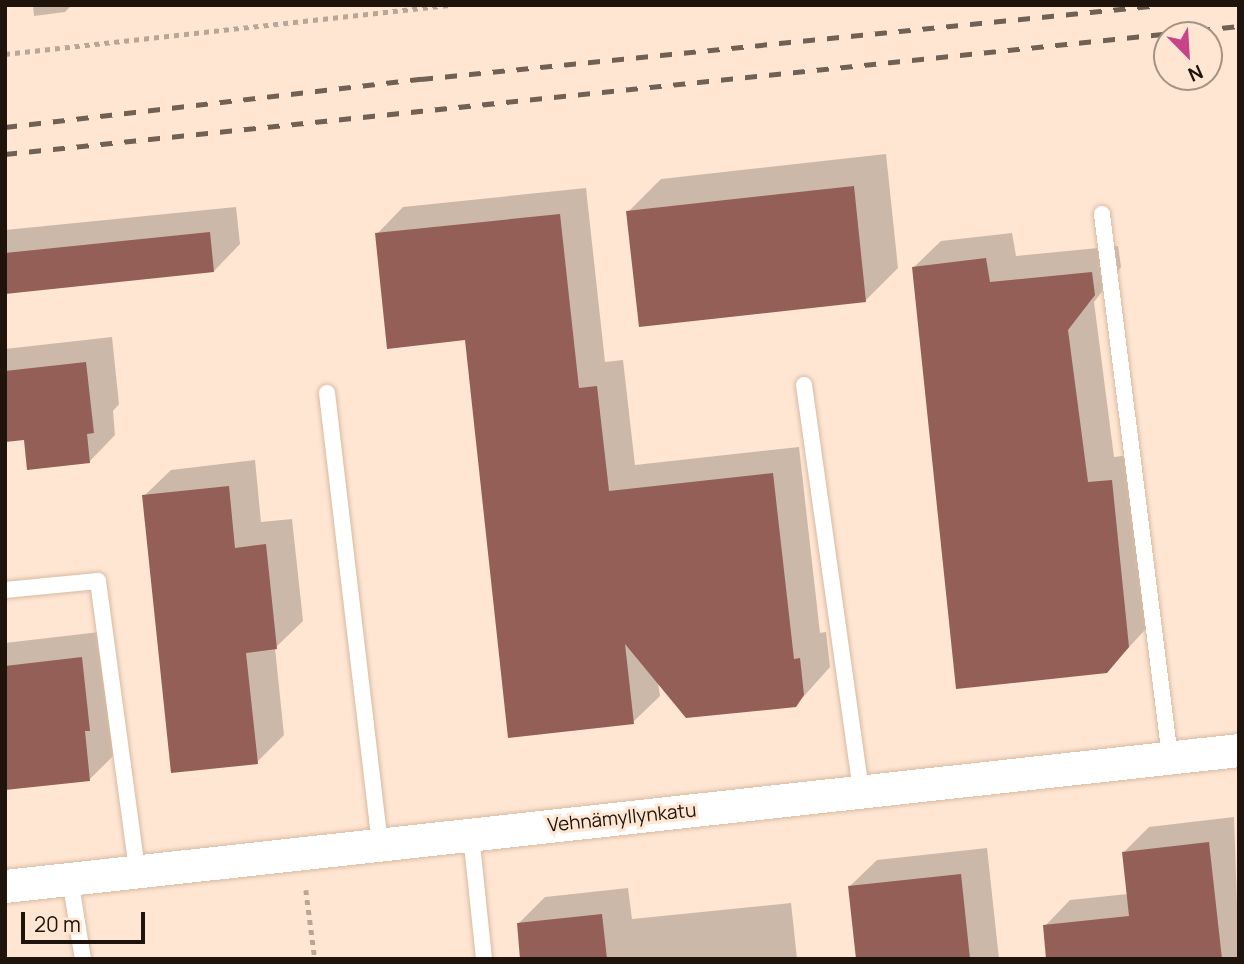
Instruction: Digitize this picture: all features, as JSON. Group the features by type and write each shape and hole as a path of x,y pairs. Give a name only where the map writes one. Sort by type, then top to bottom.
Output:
{"street":[{"name":"Vehnämyllynkatu","path":"5,886 1239,750"}],"lane":[{"path":"1102,214 1170,758"},
{"path":"804,385 861,792"},
{"path":"327,393 380,845"},
{"path":"5,590 98,581 137,871"},
{"path":"471,835 484,959"},
{"path":"70,878 83,959"}],"path":[{"path":"5,54 451,5"},
{"path":"306,885 314,959"}],"building":[{"path":"854,186 866,302 639,327 626,211"},
{"path":"560,214 579,388 597,386 609,491 773,473 794,659 800,658 804,695 796,707 686,718 625,644 634,724 508,738 465,340 387,349 375,233"},
{"path":"210,232 214,272 5,294 5,253"},
{"path":"986,258 990,282 1092,272 1095,295 1068,330 1088,482 1112,480 1129,647 1107,673 956,689 912,267"},
{"path":"86,362 94,433 87,434 90,463 27,470 24,440 5,442 5,371"},
{"path":"229,486 235,548 266,544 277,649 246,653 258,764 171,773 142,495"},
{"path":"82,657 90,731 85,731 90,781 5,790 5,666"},
{"path":"1209,842 1222,959 1046,959 1043,925 1129,916 1122,852"},
{"path":"961,874 970,959 856,959 848,886"},
{"path":"602,914 607,959 520,959 517,923"}],"railway":[{"path":"5,127 421,79 1160,5"},
{"path":"5,154 1239,26"}]}
